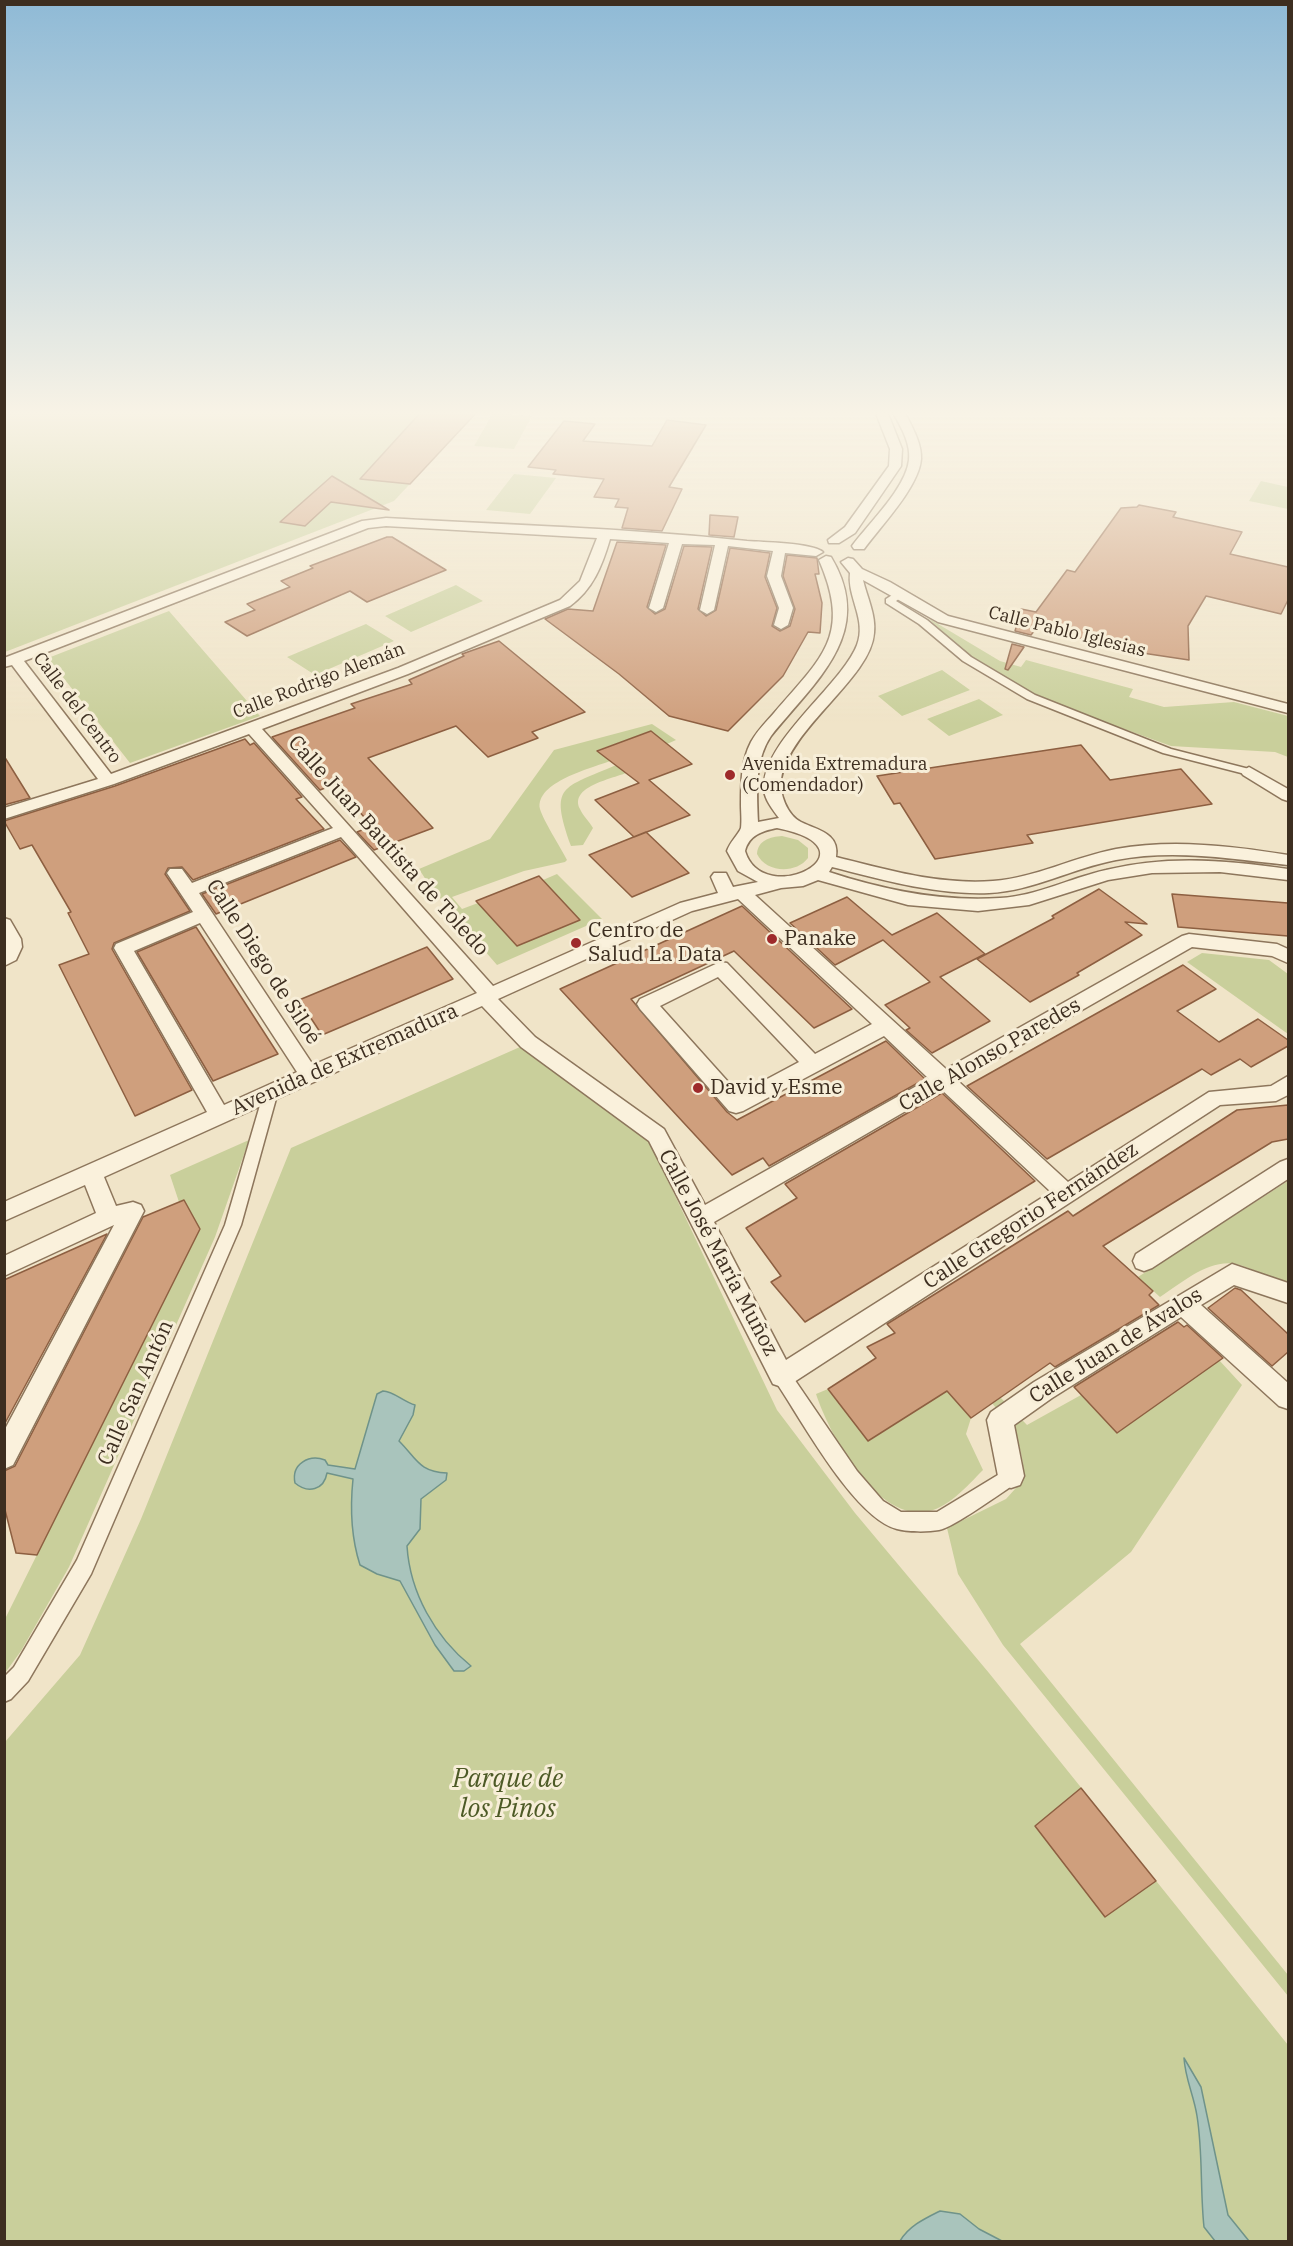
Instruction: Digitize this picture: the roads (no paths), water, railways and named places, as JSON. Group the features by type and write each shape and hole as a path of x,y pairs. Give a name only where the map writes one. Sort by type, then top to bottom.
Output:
{"street":[{"path":"820,552 850,530 860,516"},
{"path":"859,546 881,516"},
{"path":"10,661 366,524 386,522 722,542 820,552 853,567"},
{"name":"Calle Rodrigo Alemán","path":"4,814 108,781 403,671 565,603 575,597 594,571 605,534"},
{"path":"656,608 677,539"},
{"path":"793,824 783,814 772,790 773,773 801,727 852,665 867,635 853,567 862,555 859,546 851,542 834,540"},
{"path":"707,610 722,542"},
{"path":"781,625 786,608 774,576 786,548"},
{"path":"749,831 751,765 760,740 821,668 838,639 843,612 831,570 820,552"},
{"name":"Calle Pablo Iglesias","path":"853,567 943,619 964,626 1288,709"},
{"path":"900,594 889,601 923,622 967,660 1031,697 1167,751 1249,772 1288,796"},
{"name":"Calle del Centro","path":"10,661 108,781"},
{"name":"Calle Juan Bautista de Toledo","path":"252,727 487,996"},
{"path":"780,882 753,874 738,859 737,843 749,831 770,824 793,824 807,828 826,842 830,852 824,868"},
{"path":"188,891 344,831"},
{"path":"686,907 780,882 800,881 824,868 953,889 994,887 1026,881 1093,860 1142,852 1193,850 1246,853 1288,860"},
{"path":"686,907 738,859"},
{"path":"824,868 893,896 954,905 1003,904 1050,895 1107,875 1152,867 1200,866 1249,869 1288,875"},
{"name":"Calle Diego de Siloé","path":"176,873 310,1076"},
{"path":"720,877 723,888 730,893 741,892 1066,1193"},
{"name":"Avenida de Extremadura","path":"4,1212 686,907"},
{"path":"204,915 123,948 220,1116"},
{"path":"4,924 15,945 11,955 4,960"},
{"name":"Calle Alonso Paredes","path":"700,1219 1189,940 1277,950 1288,957"},
{"path":"813,1064 720,968 647,1004 736,1105 885,1026"},
{"name":"Calle José María Muñoz","path":"487,996 528,1042 657,1136 782,1376"},
{"name":"Calle Gregorio Fernández","path":"782,1376 1216,1098 1276,1093 1288,1084"},
{"name":"Calle San Antón","path":"4,1692 21,1674 84,1567 233,1225 270,1095"},
{"path":"1144,1261 1288,1168"},
{"path":"92,1174 109,1217"},
{"path":"4,1267 109,1217 133,1211 4,1457"},
{"name":"Calle Juan de Ávalos","path":"1011,1476 1000,1420 1232,1275 1288,1293"},
{"path":"1183,1304 1288,1398"},
{"path":"782,1376 850,1477 876,1508 898,1521 939,1521 1011,1476"}],"water":[{"path":"383,1391 415,1405 413,1415 399,1441 424,1467 447,1473 446,1480 421,1499 420,1529 407,1546 413,1580 419,1597 446,1642 471,1666 464,1671 454,1671 435,1645 400,1581 377,1574 360,1565 352,1522 353,1479 327,1473 319,1487 310,1489 295,1483 294,1476 299,1466 302,1462 313,1458 325,1460 328,1465 355,1469 377,1394"},
{"path":"1184,2058 1201,2087 1228,2215 1249,2241 1215,2241 1204,2227 1199,2130"},
{"path":"940,2211 960,2214 979,2229 1002,2241 900,2241 912,2227"}],"place":[{"name":"Avenida Extremadura (Comendador)","path":"730,775"},
{"name":"Panake","path":"772,939"},
{"name":"Centro de Salud La Data","path":"576,943"},
{"name":"David y Esme","path":"698,1088"}],"park label":[{"name":"Parque de los Pinos","path":"508,1794"}]}
